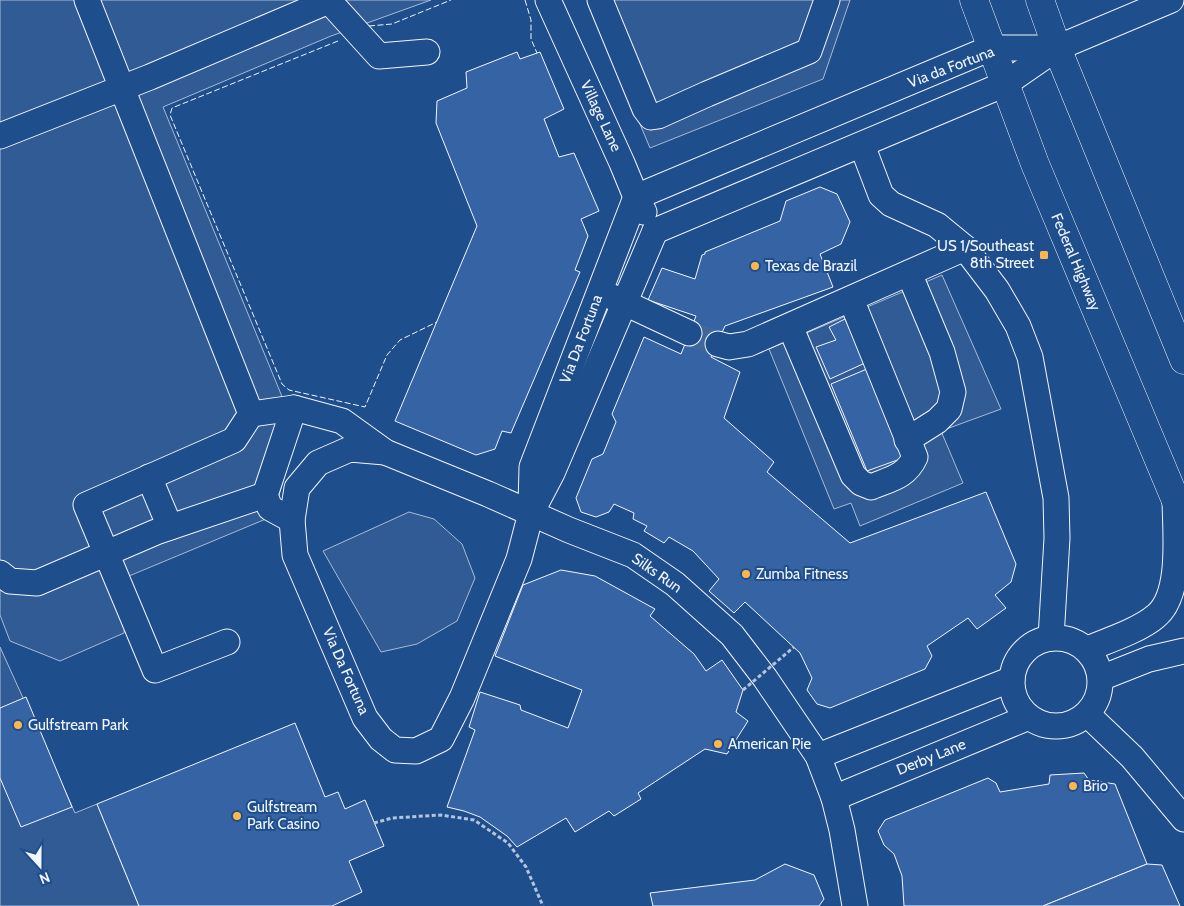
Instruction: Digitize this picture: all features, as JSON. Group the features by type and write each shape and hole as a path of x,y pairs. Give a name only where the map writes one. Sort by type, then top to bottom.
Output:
{"main road":[{"name":"Federal Highway","path":"974,0 1035,164 1179,509"},
{"path":"1040,0 1057,48 1182,350"}],"street":[{"path":"87,0 251,414"},
{"path":"0,136 122,88 330,0 379,56 427,52"},
{"name":"Village Lane","path":"548,0 636,197 656,231"},
{"path":"600,0 645,109 651,117 658,116 809,50 827,0"},
{"path":"656,231 1005,84 1057,48 1170,0"},
{"name":"Via da Fortuna","path":"636,197 991,48 1057,48"},
{"path":"862,145 881,195 891,204 938,224 965,248 997,290 1018,326 1030,357 1056,498 1057,538 1051,638"},
{"name":"Via Da Fortuna","path":"531,513 532,466 636,197"},
{"name":"Via Da Fortuna","path":"384,452 350,449 318,463 297,488 292,520 295,555 366,718 381,739 395,750 416,751 441,739 462,698 519,559 531,513 552,473 656,231"},
{"path":"718,344 729,347 748,344 965,248"},
{"path":"908,440 937,421 949,409 953,392 942,352 909,273"},
{"path":"600,291 689,333"},
{"path":"790,326 853,475 861,483 871,487 904,473 910,467 914,457 851,299"},
{"path":"227,642 155,670 86,505 234,440 251,414 294,408 265,495 270,508 292,520"},
{"name":"Silks Run","path":"294,408 342,421 384,452 633,555 675,584 732,635 765,678 818,756 834,798 852,882 855,906"},
{"path":"149,477 170,527"},
{"path":"0,573 10,581 37,583 170,527 265,495"},
{"path":"1087,649 1124,634 1157,616 1170,597 1175,576 1179,509"},
{"path":"1051,638 1070,640 1087,649 1096,662 1101,678 1098,698 1086,714 1069,724 1055,725 1048,725 1029,717 1016,700 1012,679 1018,659 1032,645 1051,638"},
{"path":"1101,678 1149,659 1184,651"},
{"path":"818,756 1012,679"},
{"path":"1086,714 1132,757 1184,818"},
{"name":"Derby Lane","path":"834,798 1029,717"}],"path":[{"path":"743,690 794,647"},
{"path":"374,823 392,818 441,815 474,820 508,843 526,867 543,906"}],"shaded area":[{"path":"0,0 431,0 331,36 163,107 297,433 273,516 129,576 124,633 60,661 10,641 0,615"},
{"path":"588,0 850,0 823,79 650,148"},
{"path":"942,275 1001,409 941,431 963,483 860,526 851,503 834,509 769,349"},
{"path":"409,512 434,519 462,544 475,578 457,621 417,644 381,652 323,551"},
{"name":"Gulfstream Park","path":"0,647 75,813 97,804 139,906 0,906"}],"building":[{"path":"517,52 520,59 540,52 564,109 544,119 559,157 574,153 599,211 581,219 588,236 575,270 580,272 511,433 502,431 495,449 476,455 395,421 477,226 436,123 437,101 467,88 466,72"},
{"path":"820,187 837,194 850,222 841,244 820,254 833,287 725,326 711,357 740,372 724,418 774,462 767,472 850,543 986,492 1016,564 1011,582 995,595 1006,608 977,629 968,618 927,646 932,656 925,669 830,708 817,704 807,690 812,678 800,653 745,602 734,613 709,591 719,579 693,551 669,537 664,543 644,531 647,526 633,519 634,513 614,504 609,512 596,517 581,512 576,498 592,459 603,454 616,422 612,414 644,337 681,354 696,316 648,300 662,268 695,279 702,255 705,252 780,221 786,201"},
{"path":"845,319 865,363 830,379 816,347 836,340 829,327"},
{"path":"867,369 903,458 867,471 831,384"},
{"path":"561,570 595,576 655,609 650,616 694,654 706,671 722,660 743,690 736,712 748,721 727,754 705,749 638,793 641,799 614,816 609,811 575,832 566,818 517,847 507,836 480,817 447,807 475,730 469,727 480,692 520,705 521,710 568,728 582,690 495,656 523,585"},
{"path":"26,697 72,807 21,827 0,778 0,708"},
{"name":"Gulfstream Park Casino","path":"295,723 325,797 338,792 345,809 365,800 384,846 349,861 362,892 332,906 139,906 97,804"},
{"path":"1084,773 1089,780 1115,784 1147,864 1043,906 904,906 902,876 894,854 884,845 878,831 885,820 988,778 996,783 1000,792 1049,784 1050,775"},
{"path":"785,864 814,875 824,899 819,906 653,906 650,893 755,880"},
{"path":"1147,864 1162,865 1180,906 1043,906"}],"tunnel":[{"path":"689,333 718,344"}],"fence":[{"path":"369,26 392,24 451,0"},
{"path":"525,0 531,20 531,39 537,53"},
{"path":"338,41 172,108 170,115 282,384 289,390 365,407 387,355 400,340 437,322"}],"place":[{"name":"US 1/Southeast 8th Street","path":"1044,255"},
{"name":"Texas de Brazil","path":"755,266"},
{"name":"Zumba Fitness","path":"746,574"},
{"name":"Gulfstream Park","path":"18,725"},
{"name":"American Pie","path":"718,744"},
{"name":"Brio","path":"1073,786"},
{"name":"Gulfstream Park Casino","path":"237,816"}]}
